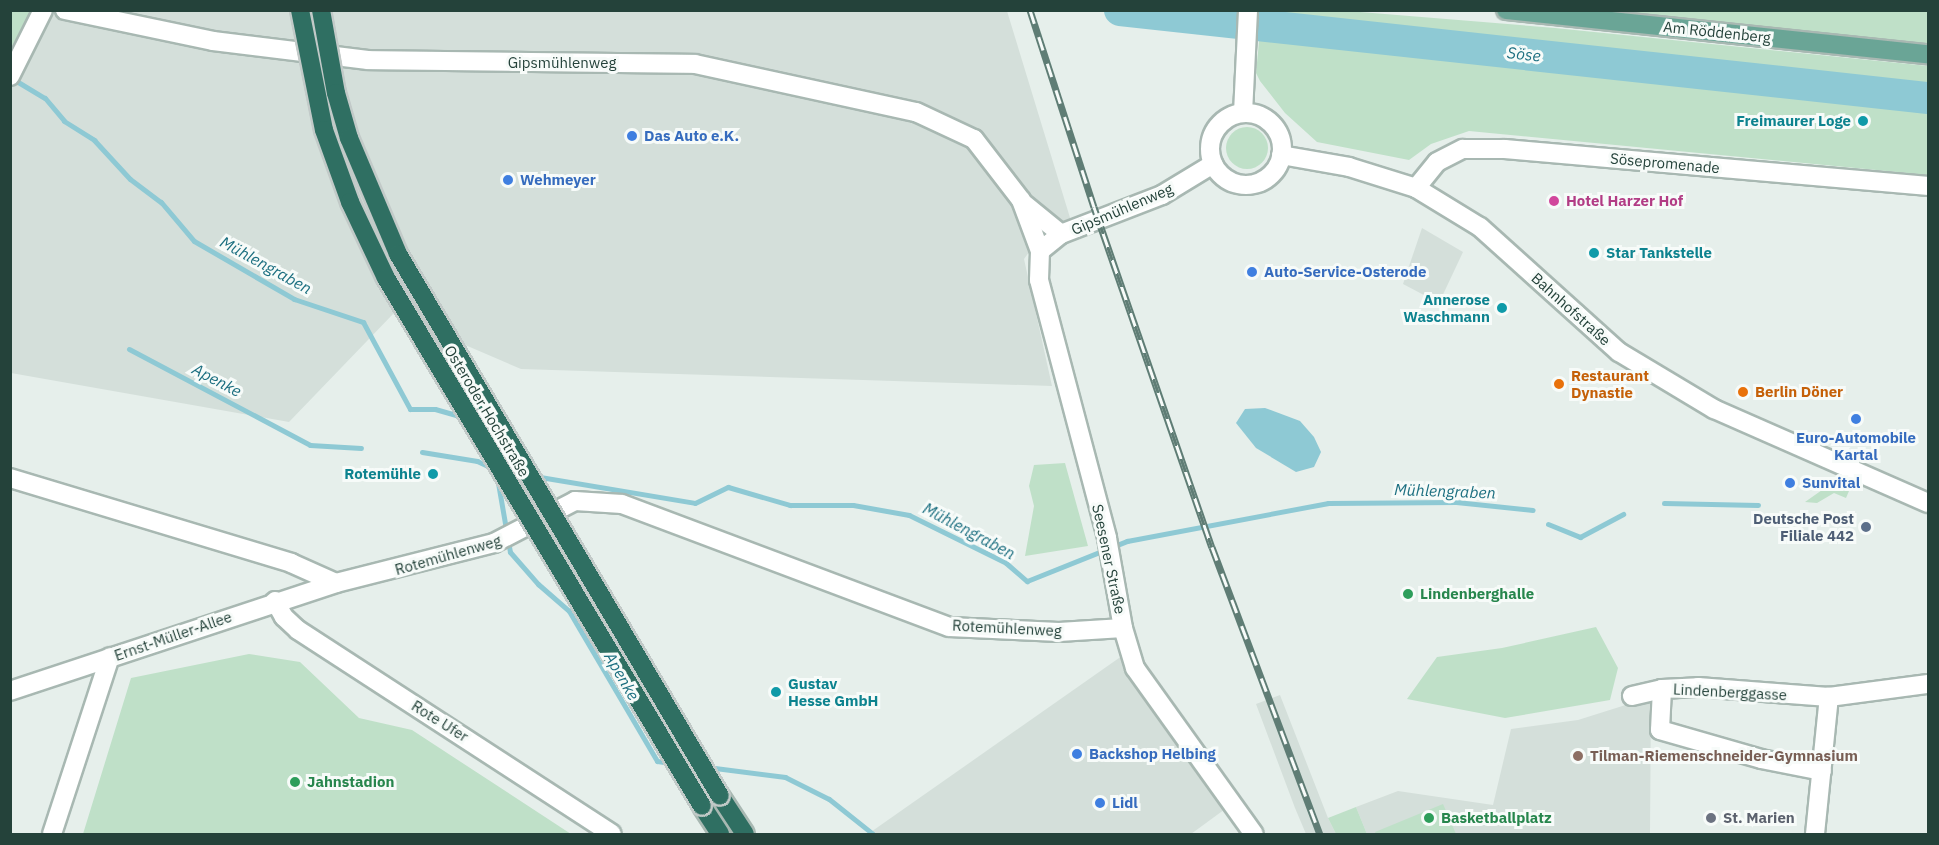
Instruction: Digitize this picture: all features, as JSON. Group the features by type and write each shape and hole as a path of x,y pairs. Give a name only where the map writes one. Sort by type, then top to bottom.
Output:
{"highway":[{"name":"Osteroder Hochstraße","path":"300,10 324,130 350,202 386,278 720,834"},
{"name":"Osteroder Hochstraße","path":"321,10 336,93 349,138 398,254 720,796 745,834"}],"main road":[{"name":"Am Röddenberg","path":"1506,10 1929,54"}],"street":[{"path":"11,75 44,10"},
{"name":"Gipsmühlenweg","path":"65,10 213,41 368,60 657,62 739,72 916,112 949,125 974,139 1021,200 1061,234"},
{"path":"1243,113 1248,10"},
{"path":"1243,113 1259,116 1276,130 1281,155 1272,174 1253,184 1232,183 1213,164 1210,148 1214,131 1223,121 1243,113"},
{"name":"Sösepromenade","path":"1416,188 1437,162 1463,149 1505,149 1929,186"},
{"name":"Bahnhofstraße","path":"1281,155 1349,167 1416,188 1480,227 1619,352 1714,409 1929,502"},
{"name":"Gipsmühlenweg","path":"1021,200 1040,251 1061,234 1162,195 1213,164"},
{"name":"Seesener Straße","path":"1040,251 1039,280 1107,538 1123,628 1143,684 1254,834"},
{"path":"10,478 291,563 336,583"},
{"name":"Rotemühlenweg","path":"336,583 494,543 515,535 575,501 622,504 949,627 1059,632 1123,628"},
{"name":"Ernst-Müller-Allee","path":"10,691 275,601 336,583"},
{"name":"Rote Ufer","path":"275,601 284,617 298,630 612,834"},
{"path":"52,834 110,657"},
{"name":"Lindenberggasse","path":"1632,696 1662,689 1698,687 1829,697 1929,684"},
{"path":"1662,689 1659,730 1761,759 1822,771"},
{"path":"1815,834 1829,697"}],"shaded area":[{"path":"31,11 1007,11 1071,221 1043,233 1024,259 1052,386 521,369 393,314 289,422 11,373 11,48"},
{"path":"1422,228 1463,252 1439,303 1403,284"},
{"path":"1129,651 1232,804 1191,834 868,834"},
{"path":"1280,695 1336,834 1306,834 1295,808 1256,704"},
{"name":"Tilman-Riemenschneider-Gymnasium","path":"1651,697 1650,834 1367,834 1356,807 1398,791 1493,805 1511,729 1578,720"}],"green space":[{"path":"10,11 31,11 11,48"},
{"path":"1262,11 1348,11 1555,28 1928,66 1928,175 1469,131 1431,144 1409,160 1317,142 1285,113 1256,73"},
{"path":"1622,11 1928,11 1928,46"},
{"path":"1247,127 1262,133 1268,148 1262,163 1247,169 1232,163 1226,148 1232,133"},
{"path":"1065,463 1088,546 1025,556 1034,506 1029,486 1034,465"},
{"path":"1832,483 1849,491 1846,498 1834,493 1817,503 1805,502"},
{"path":"1596,627 1618,668 1610,700 1505,718 1407,699 1437,657 1502,648"},
{"name":"Jahnstadion","path":"249,654 300,662 359,718 412,730 571,834 83,834 131,678"},
{"name":"Basketballplatz","path":"1443,804 1456,834 1376,834 1375,832"},
{"path":"1356,807 1367,834 1336,834 1328,818"}],"water":[{"path":"1265,408 1300,421 1314,437 1321,452 1314,467 1296,472 1256,448 1236,423 1245,409"}],"waterway":[{"name":"Söse","path":"1120,10 1928,98"},
{"name":"Mühlengraben","path":"13,79 45,98 64,121 94,140 130,179 161,202 194,241 294,299 363,322 410,409 435,409 463,417"},
{"name":"Apenke","path":"129,349 310,445 361,448"},
{"name":"Apenke","path":"422,452 477,461 494,469"},
{"name":"Mühlengraben","path":"534,476 695,503 728,487 790,505 853,505 909,515 1006,563 1027,581 1127,541 1328,503 1456,502 1533,510"},
{"name":"Apenke","path":"497,477 510,552 538,584 569,611 657,761 671,763"},
{"name":"Mühlengraben","path":"1664,503 1758,505"},
{"name":"Mühlengraben","path":"1548,524 1580,537 1623,514"},
{"name":"Apenke","path":"707,767 785,777 829,799 873,834"}],"railway":[{"path":"1030,10 1094,207 1212,547 1320,834"}],"place":[{"name":"Freimaurer Loge","path":"1863,121"},
{"name":"Das Auto e.K.","path":"632,136"},
{"name":"Wehmeyer","path":"508,180"},
{"name":"Hotel Harzer Hof","path":"1554,201"},
{"name":"Star Tankstelle","path":"1594,253"},
{"name":"Auto-Service-Osterode","path":"1252,272"},
{"name":"Annerose Waschmann","path":"1502,308"},
{"name":"Restaurant Dynastie","path":"1559,384"},
{"name":"Berlin Döner","path":"1743,392"},
{"name":"Euro-Automobile Kartal","path":"1856,419"},
{"name":"Rotemühle","path":"433,474"},
{"name":"Sunvital","path":"1790,483"},
{"name":"Deutsche Post Filiale 442","path":"1866,527"},
{"name":"Lindenberghalle","path":"1408,594"},
{"name":"Gustav Hesse GmbH","path":"776,692"},
{"name":"Backshop Helbing","path":"1077,754"},
{"name":"Tilman-Riemenschneider-Gymnasium","path":"1578,756"},
{"name":"Jahnstadion","path":"295,782"},
{"name":"Lidl","path":"1100,803"},
{"name":"Basketballplatz","path":"1429,818"},
{"name":"St. Marien","path":"1711,818"}]}
